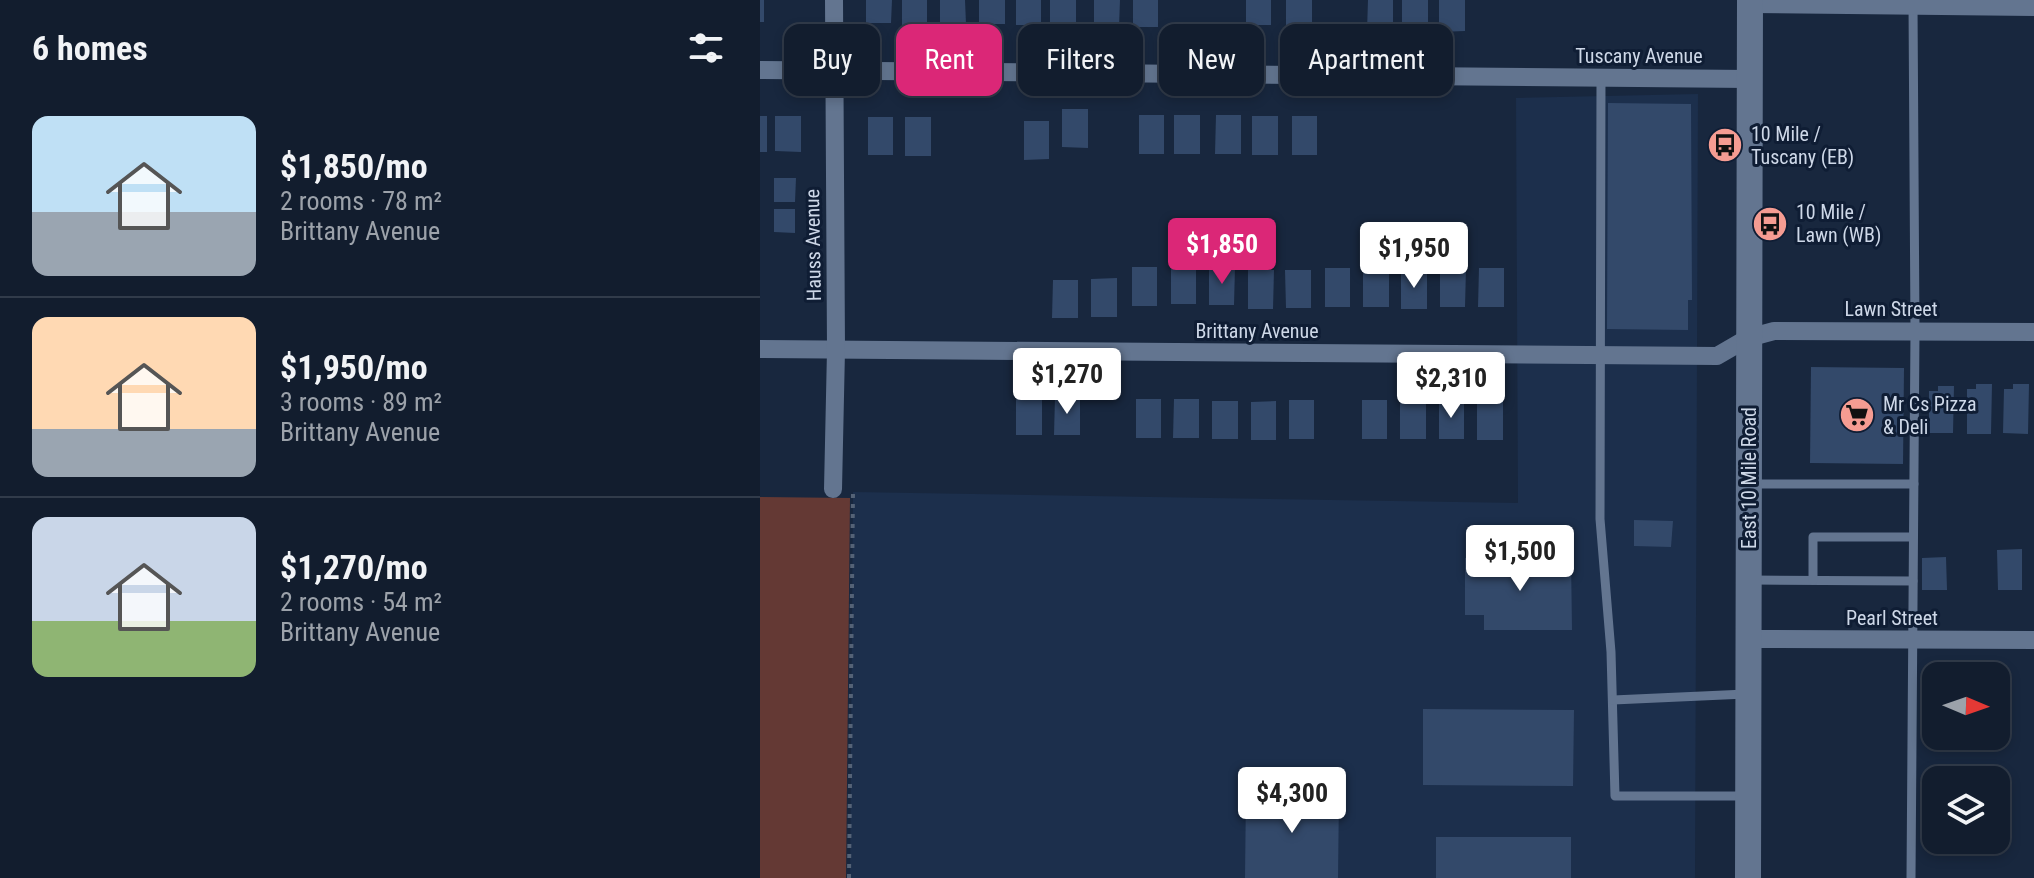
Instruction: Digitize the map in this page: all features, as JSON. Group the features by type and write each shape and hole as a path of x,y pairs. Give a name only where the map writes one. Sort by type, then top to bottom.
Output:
{"main road":[{"name":"East 10 Mile Road","path":"1748,878 1750,2"}],"street":[{"name":"Hauss Avenue","path":"834,0 834,24"},
{"path":"1750,2 2034,7"},
{"name":"Tuscany Avenue","path":"760,70 784,70"},
{"name":"Tuscany Avenue","path":"880,71 1750,79"},
{"name":"Hauss Avenue","path":"833,489 836,350 834,96"},
{"name":"Lawn Street","path":"1748,338 1774,331 2034,332"},
{"name":"Brittany Avenue","path":"760,349 1717,356 1748,338"},
{"name":"Pearl Street","path":"1750,639 2034,640"}],"lane":[{"path":"1911,878 1915,331 1913,3"},
{"path":"1601,78 1600,519 1611,652 1615,796 1749,796"},
{"path":"1749,484 1914,484"},
{"path":"1813,580 1813,537 1913,537"},
{"path":"1749,580 1913,581"},
{"path":"1613,700 1749,694"}],"path":[{"path":"849,878 853,492"}],"shaded area":[{"path":"1698,94 1695,878 850,878 853,492 1518,503 1516,98"},
{"path":"760,497 850,498 846,878 760,878"}],"building":[{"path":"760,0 764,0 764,22 760,22"},
{"path":"866,0 892,0 891,23 866,23"},
{"path":"902,0 927,0 927,24 902,24"},
{"path":"940,0 965,0 966,24 940,24"},
{"path":"979,0 1005,0 1005,24 979,24"},
{"path":"1016,0 1041,0 1041,24 1016,25"},
{"path":"1050,0 1076,0 1076,24 1050,24"},
{"path":"1094,0 1120,0 1119,24 1094,24"},
{"path":"1133,0 1158,0 1158,27 1133,24"},
{"path":"1246,0 1271,0 1271,25 1246,24"},
{"path":"1286,0 1312,0 1312,24 1286,24"},
{"path":"1368,0 1393,0 1393,24 1367,24"},
{"path":"1402,0 1428,0 1428,24 1402,24"},
{"path":"1439,0 1465,0 1465,31 1453,31 1453,24 1439,24"},
{"path":"1608,103 1691,104 1692,300 1688,300 1688,330 1607,329"},
{"path":"1062,109 1088,109 1088,148 1062,147"},
{"path":"1139,115 1164,115 1164,154 1139,154"},
{"path":"1174,115 1200,115 1200,154 1174,154"},
{"path":"1216,115 1241,115 1241,154 1215,154"},
{"path":"760,116 767,116 767,152 760,152"},
{"path":"775,116 801,116 801,152 775,151"},
{"path":"1252,116 1278,116 1278,155 1252,155"},
{"path":"1292,116 1317,116 1317,155 1292,155"},
{"path":"868,117 893,117 893,155 868,155"},
{"path":"905,117 931,117 931,156 905,156"},
{"path":"1024,121 1049,121 1049,159 1024,160"},
{"path":"774,178 796,178 795,202 774,202"},
{"path":"774,209 795,209 795,233 774,232"},
{"path":"1171,265 1196,265 1196,304 1171,304"},
{"path":"1132,267 1157,267 1157,306 1132,306"},
{"path":"1209,267 1235,267 1234,305 1209,305"},
{"path":"1325,268 1350,268 1350,307 1325,307"},
{"path":"1363,268 1389,268 1389,307 1363,307"},
{"path":"1440,268 1466,268 1465,307 1440,307"},
{"path":"1479,268 1504,268 1504,307 1478,307"},
{"path":"1248,270 1274,270 1273,309 1248,309"},
{"path":"1285,270 1311,270 1311,308 1286,308"},
{"path":"1401,271 1427,271 1427,309 1401,309"},
{"path":"1117,278 1117,317 1091,317 1091,279"},
{"path":"1053,280 1078,280 1078,318 1052,318"},
{"name":"Mr Cs Pizza & Deli","path":"1811,367 1904,368 1903,464 1810,463"},
{"path":"1976,384 1992,384 1991,434 1967,434 1967,389 1976,389"},
{"path":"2013,384 2029,384 2028,434 2003,433 2004,389 2013,389"},
{"path":"1938,386 1954,386 1953,433 1929,433 1929,391 1938,391"},
{"path":"1016,397 1042,397 1042,435 1016,435"},
{"path":"1055,397 1080,397 1080,435 1054,435"},
{"path":"1136,399 1161,399 1161,438 1136,438"},
{"path":"1174,399 1199,399 1199,438 1173,438"},
{"path":"1289,400 1314,400 1314,439 1289,439"},
{"path":"1362,400 1387,400 1387,439 1362,439"},
{"path":"1439,400 1464,401 1464,439 1439,439"},
{"path":"1212,401 1238,401 1238,439 1212,439"},
{"path":"1276,401 1276,440 1251,440 1251,402"},
{"path":"1400,401 1426,401 1426,439 1400,439"},
{"path":"1477,401 1503,401 1503,440 1477,440"},
{"path":"1634,520 1673,521 1671,547 1634,546"},
{"path":"2022,549 2022,590 1998,590 1997,550"},
{"path":"1946,557 1947,590 1922,590 1922,558"},
{"path":"1465,558 1571,558 1572,630 1484,630 1484,615 1465,615"},
{"path":"1423,709 1574,710 1573,786 1423,785"},
{"path":"1246,791 1339,793 1338,878 1245,878"},
{"path":"1436,837 1571,837 1571,878 1436,878"}],"place":[{"name":"10 Mile / Tuscany (EB)","path":"1725,145"},
{"name":"10 Mile / Lawn (WB)","path":"1770,224"},
{"name":"Mr Cs Pizza & Deli","path":"1857,415"}]}
